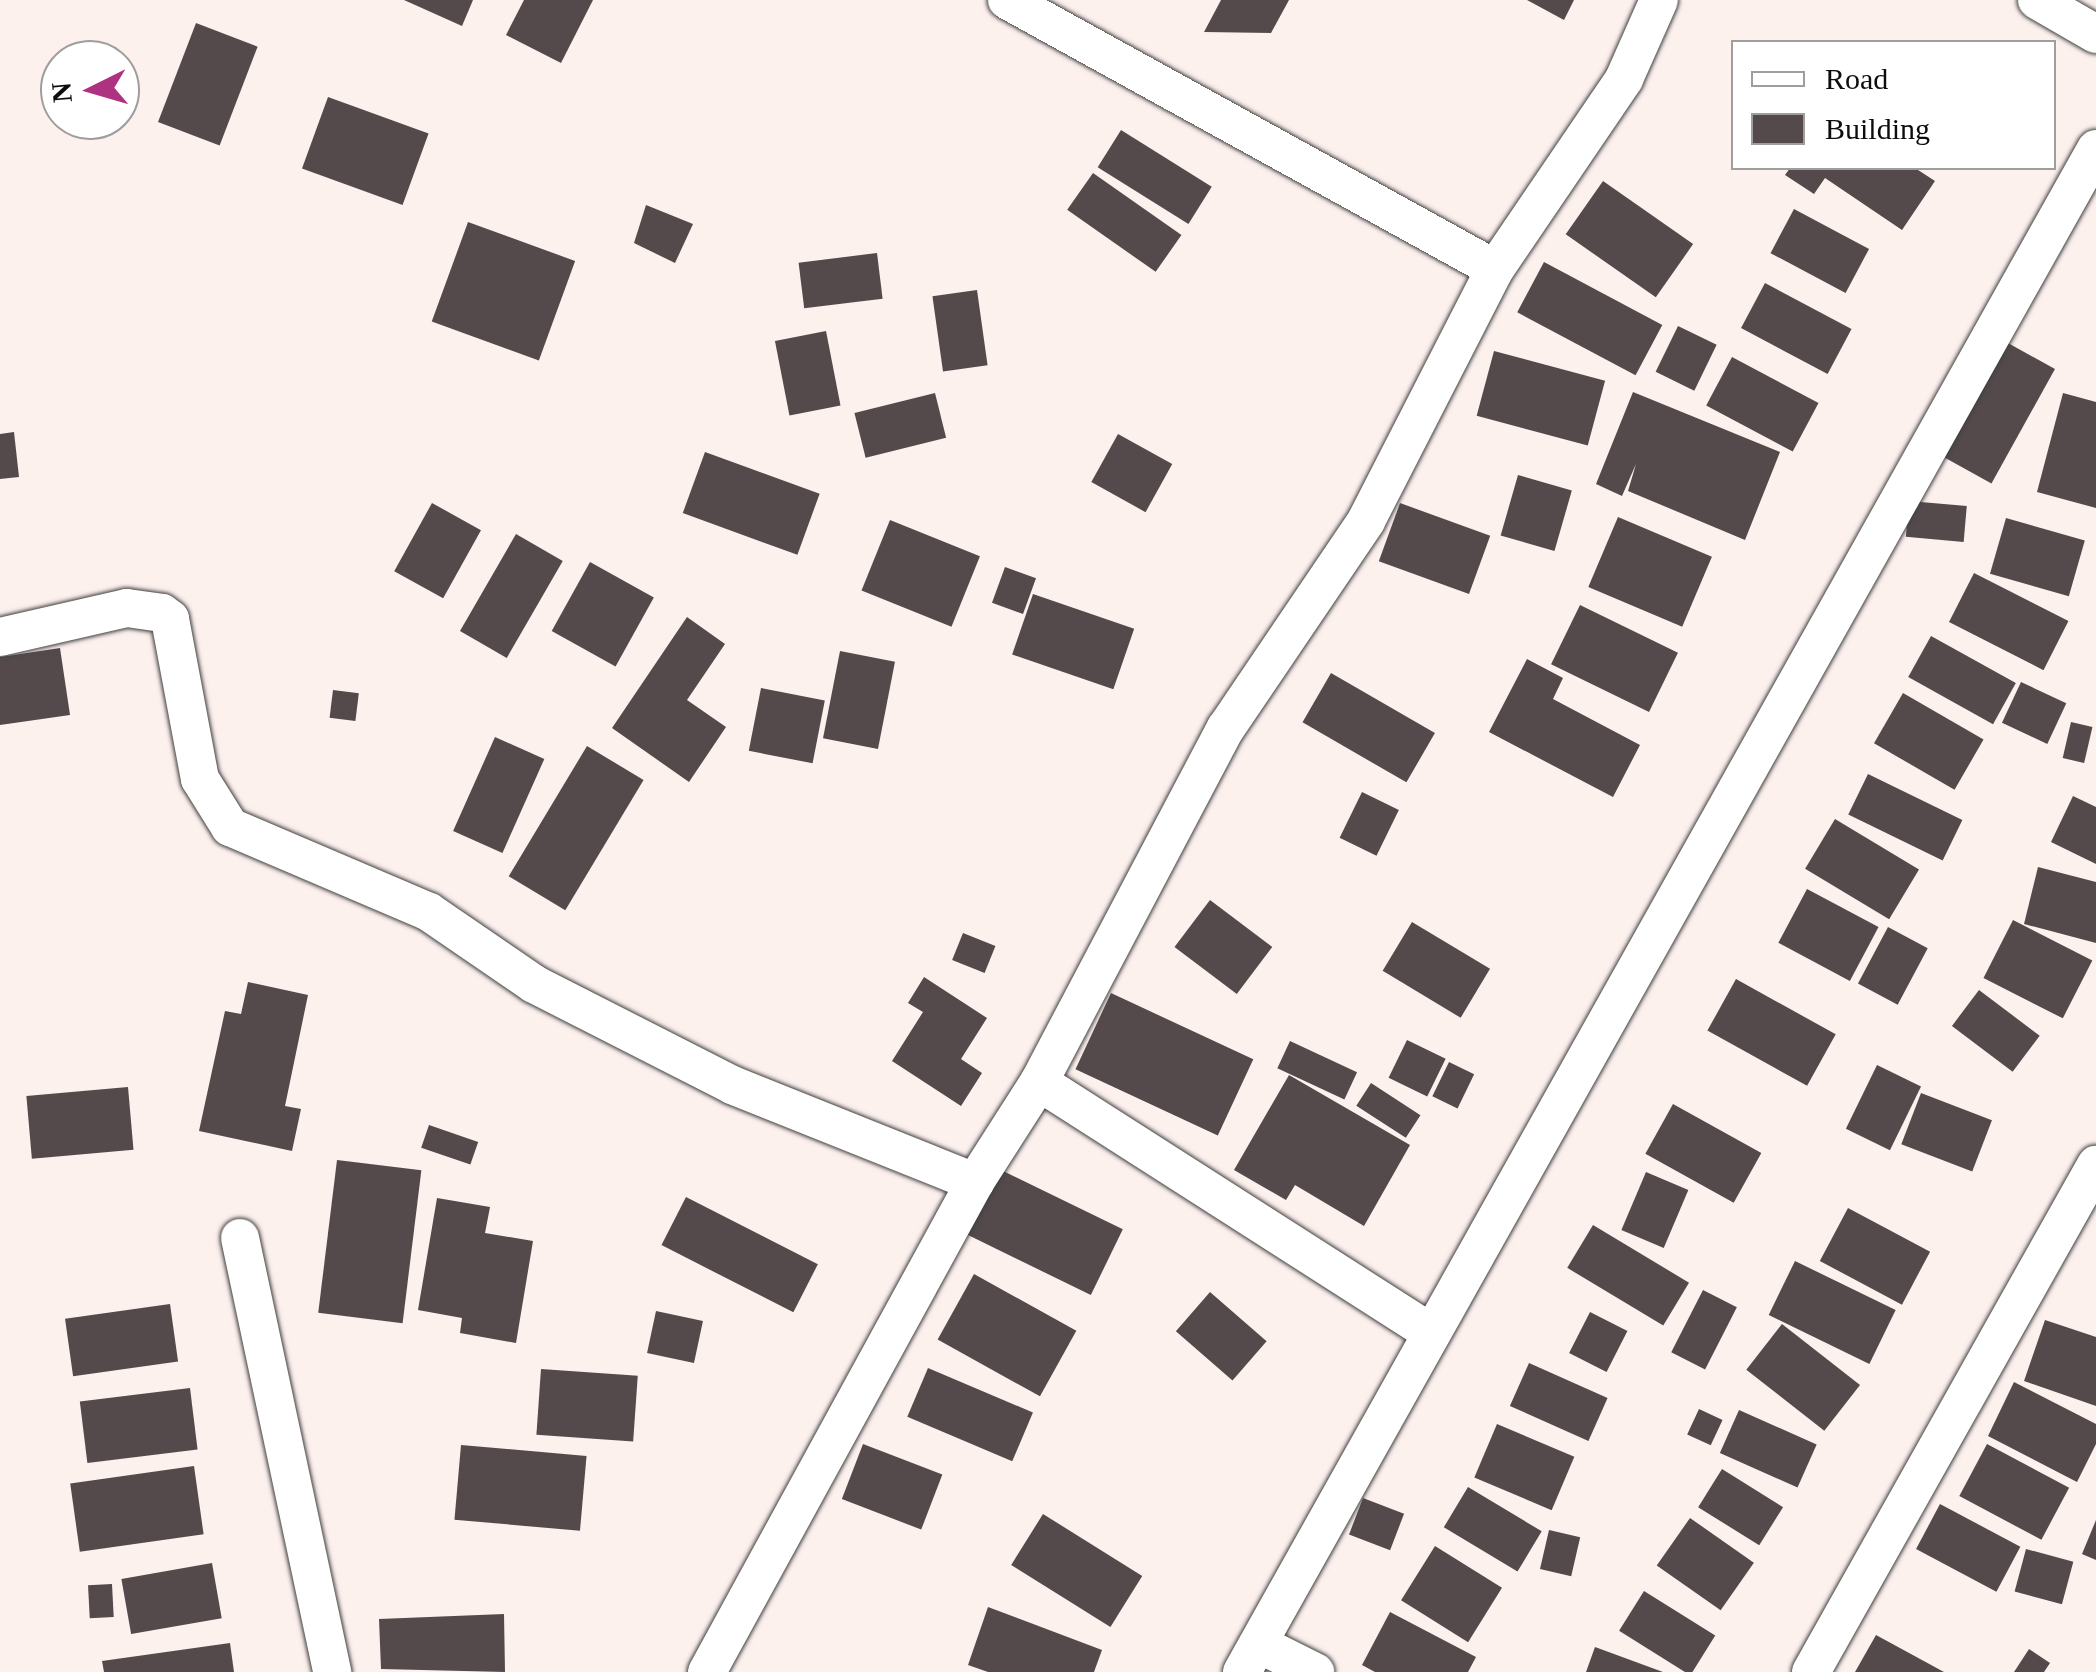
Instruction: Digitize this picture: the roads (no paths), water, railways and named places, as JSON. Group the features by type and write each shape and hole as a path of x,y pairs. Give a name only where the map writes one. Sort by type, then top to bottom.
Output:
{"street":[{"path":"1007,0 1495,269"},
{"path":"706,1672 975,1182 1039,1082 1226,728 1409,447 1495,269 1624,79 1659,0"},
{"path":"2037,0 2096,34"},
{"path":"1315,1672 1250,1658 2096,149"},
{"path":"0,637 128,608 162,613 170,620 200,778 230,827 430,912 534,984 732,1085 975,1182"},
{"path":"1039,1082 1430,1332"},
{"path":"1811,1672 2096,1165"},
{"path":"240,1238 332,1672"}]}
